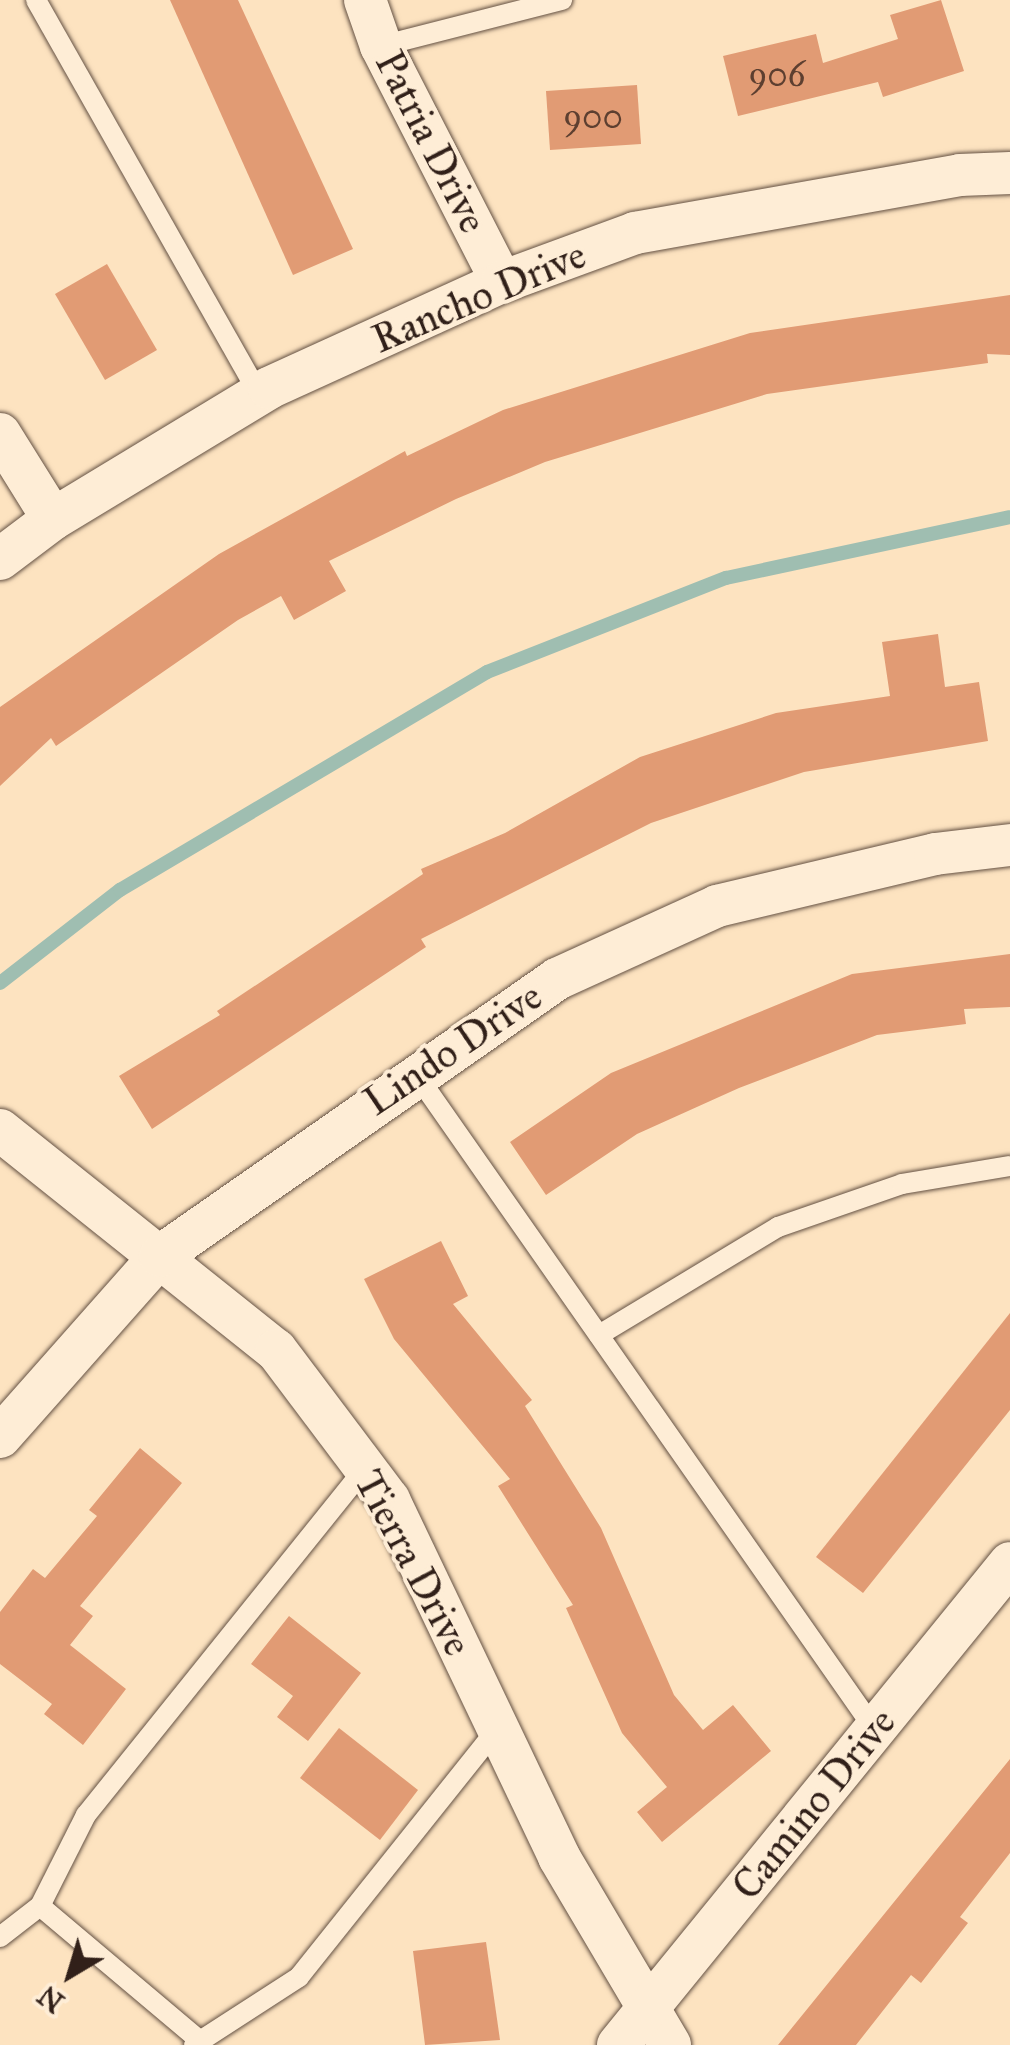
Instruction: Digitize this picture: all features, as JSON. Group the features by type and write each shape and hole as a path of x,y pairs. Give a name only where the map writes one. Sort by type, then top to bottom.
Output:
{"street":[{"name":"Patria Drive","path":"364,0 381,46 502,282"},
{"name":"Rancho Drive","path":"0,560 53,519 259,394 502,282 635,233 960,175 1010,173"},
{"path":"0,434 53,519"},
{"name":"Lindo Drive","path":"0,1437 160,1256 557,978 717,906 935,854 1010,845"},
{"name":"Tierra Drive","path":"0,1130 276,1350 366,1468 389,1500 560,1857 658,2028"},
{"name":"Camino Drive","path":"618,2045 658,2028 875,1730 1010,1563"}],"lane":[{"path":"36,0 259,394"},
{"path":"381,46 562,0"},
{"path":"416,1074 875,1730"},
{"path":"599,1336 778,1227 902,1184 1010,1166"},
{"path":"0,1936 40,1906 86,1815 366,1468"},
{"path":"40,1906 195,2041 299,1978 498,1728"}],"building":[{"path":"170,0 238,0 353,249 293,275"},
{"path":"941,0 964,71 883,97 878,82 738,116 723,56 816,34 823,63 898,39 890,15"},
{"path":"637,85 641,144 550,150 546,91"},
{"path":"107,264 157,350 105,380 55,294"},
{"path":"1010,295 1010,355 987,354 988,363 767,394 545,462 456,499 329,561 346,591 294,620 281,596 238,620 56,746 51,738 0,786 0,707 219,554 405,451 407,456 503,410 750,333"},
{"path":"938,634 945,687 979,682 988,741 804,772 651,823 421,939 426,947 152,1129 119,1076 220,1015 217,1011 423,874 421,869 505,833 640,757 776,713 890,696 882,642"},
{"path":"1010,954 1010,1007 964,1009 966,1024 877,1035 739,1088 637,1134 546,1195 510,1142 611,1073 852,974"},
{"path":"441,1241 468,1296 453,1304 532,1400 525,1406 601,1528 674,1695 703,1730 733,1705 771,1751 662,1842 637,1812 667,1787 622,1733 566,1608 573,1605 498,1486 510,1479 394,1339 364,1279"},
{"path":"1010,1313 1010,1410 863,1593 816,1557"},
{"path":"140,1448 182,1483 80,1606 93,1616 70,1645 126,1689 83,1745 44,1714 52,1704 0,1664 0,1612 33,1569 45,1578 97,1516 89,1510"},
{"path":"289,1616 361,1673 308,1741 277,1717 293,1696 251,1664"},
{"path":"339,1728 418,1790 380,1840 300,1778"},
{"path":"1010,1759 1010,1853 960,1917 968,1923 921,1983 911,1975 856,2045 778,2045"},
{"path":"486,1942 500,2040 425,2045 413,1951"}],"waterway":[{"path":"0,983 120,890 487,672 726,578 1010,517"}]}
